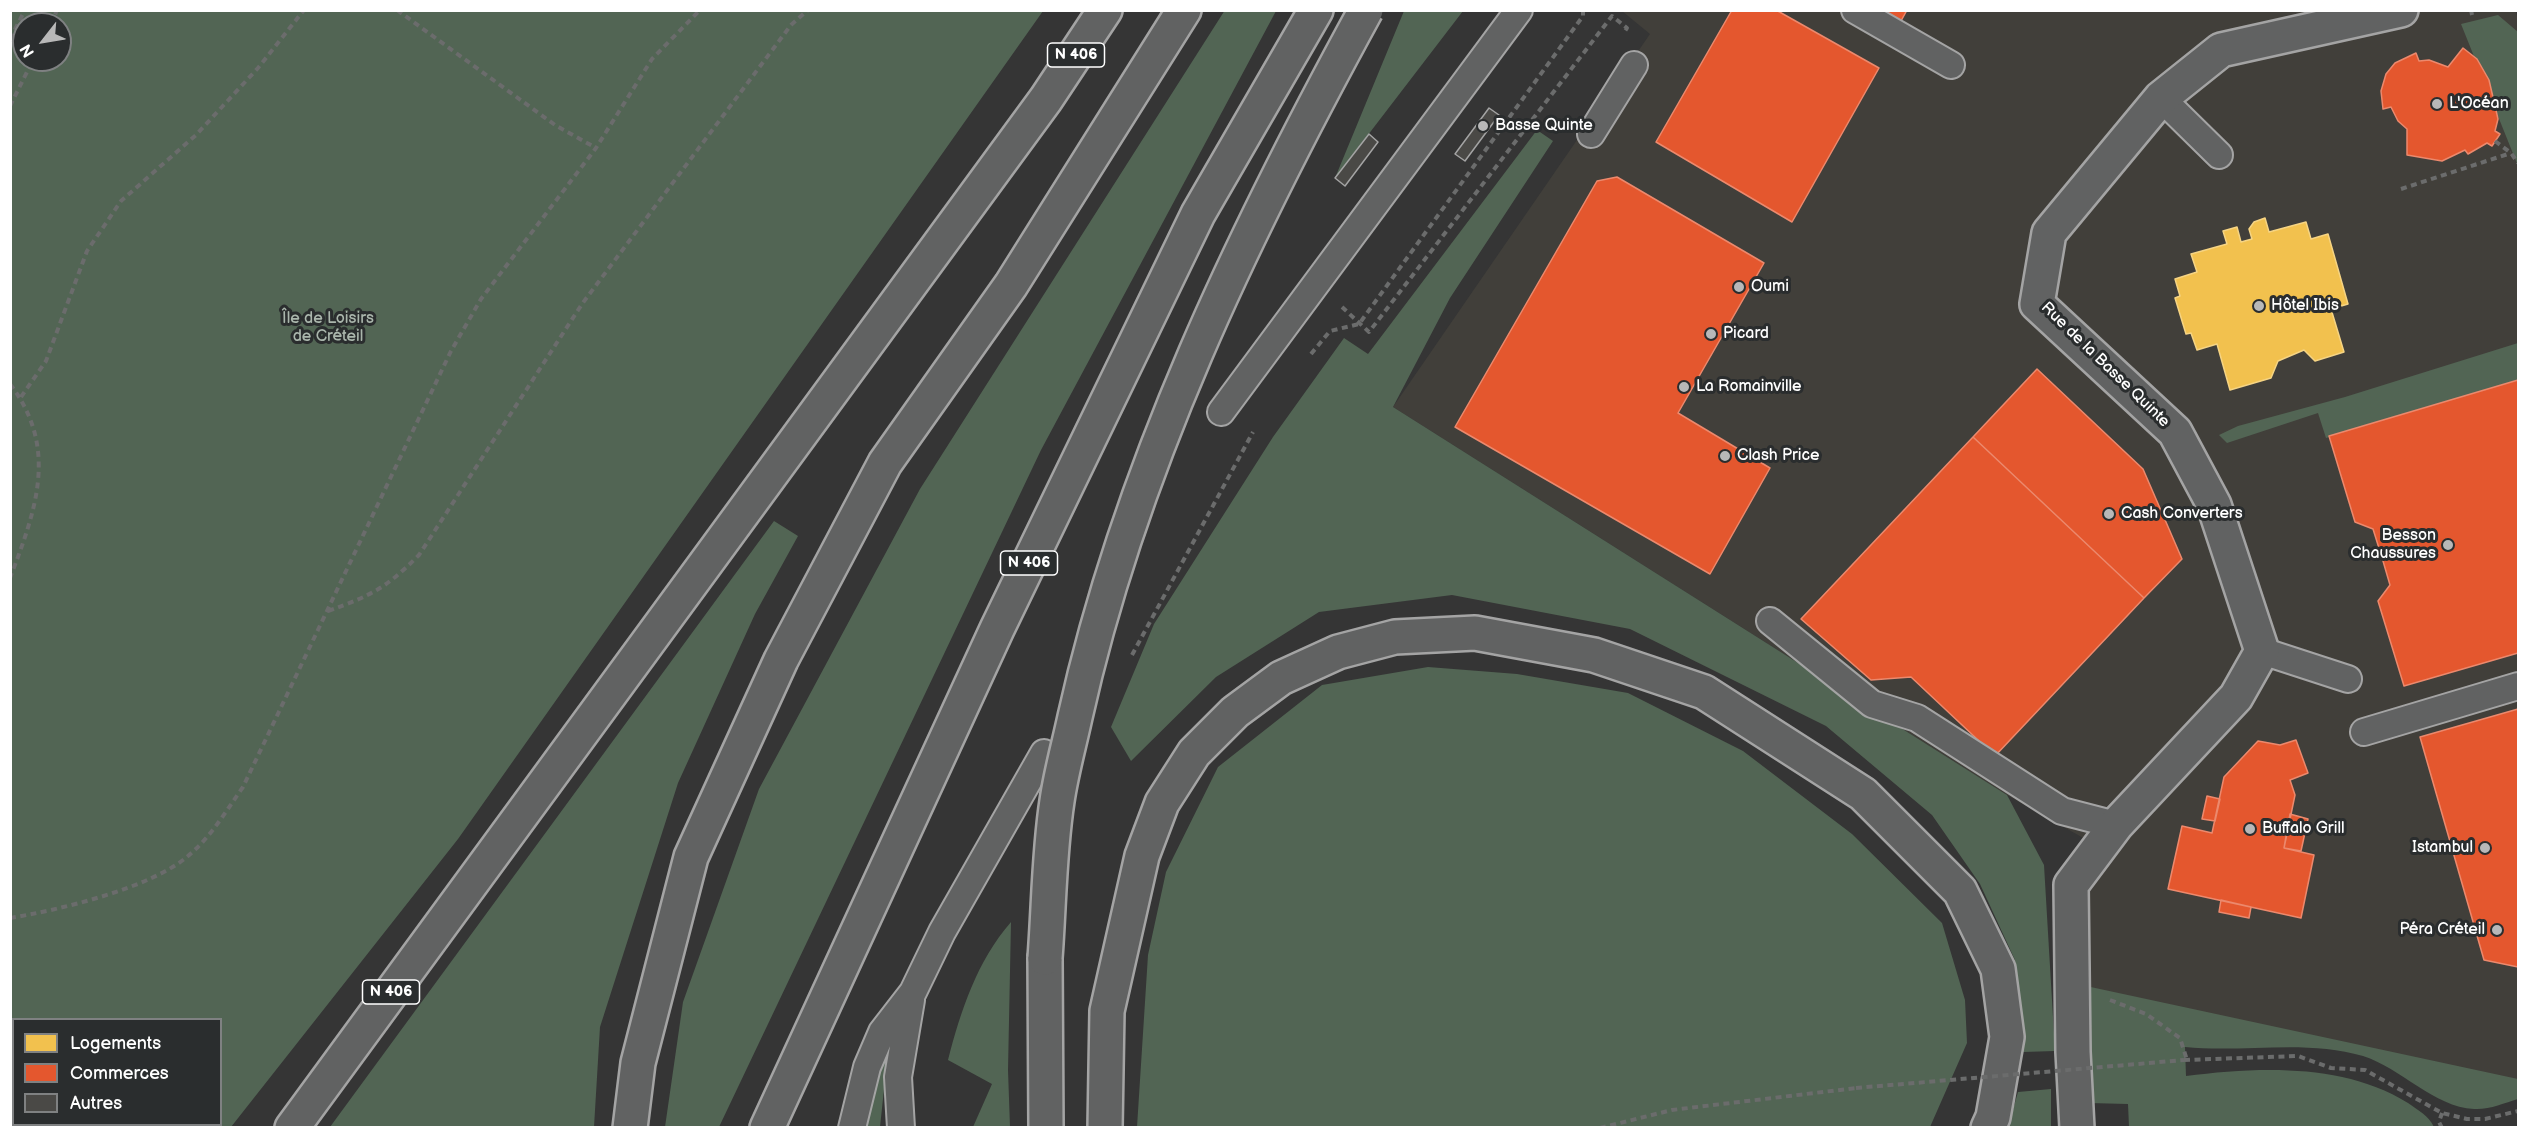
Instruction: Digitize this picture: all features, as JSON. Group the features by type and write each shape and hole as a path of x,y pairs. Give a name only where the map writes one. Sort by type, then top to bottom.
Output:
{"main road":[{"name":"N 406","path":"292,1128 1039,109 1105,10"},
{"path":"630,1128 638,1063 691,857 781,660 885,463 1011,285 1184,10"},
{"name":"N 406","path":"767,1128 997,629 1198,214 1316,10"},
{"path":"1046,1128 1045,958 1056,802 1093,636 1140,496 1199,345 1310,113 1366,10"},
{"name":"Rue de la Basse Quinte","path":"2262,651 2214,505 2175,432 2037,304 2049,233 2161,98 2221,50 2401,10"},
{"path":"1105,1128 1107,1011 1142,856 1162,802 1194,753 1235,712 1281,678 1338,652 1395,637 1474,633 1594,655 1704,692 1863,794 1960,891 1998,969 2007,1037 1993,1117 1988,1128"},
{"path":"2078,1128 2073,1052 2071,885 2116,825 2236,697 2262,651"}],"lane":[{"path":"1221,412 1519,10"},
{"path":"1855,10 1951,65"},
{"path":"1591,134 1634,65"},
{"path":"2161,98 2219,155"},
{"path":"1770,621 1872,704 1917,718 2062,811 2116,825"},
{"path":"2262,651 2348,679"},
{"path":"2364,732 2518,686"},
{"path":"852,1128 867,1066 882,1032 913,992 942,932 1044,753"},
{"path":"901,1128 898,1077 913,992"}],"path":[{"path":"10,39 25,10"},
{"path":"21,397 46,361 87,251 121,201 196,135 258,68 304,10"},
{"path":"397,10 555,125 596,148"},
{"path":"10,918 55,911 165,874 189,856 209,836 243,787 452,351 481,299 596,148 652,58 700,10"},
{"path":"327,611 370,596 393,582 418,555 582,303 791,25 808,10"},
{"path":"1303,363 1330,331 1359,324 1583,16 1583,10"},
{"path":"1340,305 1369,332 1612,16 1627,28 1620,36"},
{"path":"10,106 27,72"},
{"path":"2495,141 2511,153 2518,162"},
{"path":"2400,189 2511,153"},
{"path":"10,384 21,397 35,428 40,460 37,496 10,578"},
{"path":"2107,998 2146,1014 2180,1038 2186,1060"},
{"path":"1600,1128 1672,1110 1856,1088 2186,1060 2298,1056 2331,1068 2365,1070 2442,1113 2485,1119 2518,1111"},
{"path":"2442,1113 2439,1122 2442,1128"}],"shaded area":[{"path":"1622,11 2516,11 2518,21 2518,1086 2082,995 2079,897 2110,853 2007,795 1393,407 1650,34"}],"green space":[{"path":"1225,10 1276,11 1041,450 719,1127 665,1127 683,1002 759,789 920,489"},
{"name":"Île de Loisirs de Créteil","path":"10,11 1043,11 458,839 231,1127 11,1127"},
{"path":"1404,11 1463,11 1335,178"},
{"path":"2498,15 2518,32 2518,166 2461,24"},
{"path":"1537,130 1553,141 1450,298 1393,407 2007,795 2044,865 2055,1051 2023,1052 2015,960 1980,884 1932,815 1826,726 1630,629 1452,595 1319,612 1216,677 1131,761 1111,727 1154,624 1273,437 1344,338 1368,354"},
{"path":"2518,343 2518,380 2326,438 2318,413 2227,443 2219,435 2238,426 2345,397"},
{"path":"774,521 798,536 755,614 678,783 600,1027 594,1127 330,1127"},
{"path":"1428,667 1517,674 1628,693 1743,751 1852,834 1942,923 1965,1000 1967,1043 1930,1127 1137,1127 1148,955 1166,872 1218,767 1322,685"},
{"path":"1011,922 1008,1070 1010,1127 973,1127 992,1084 948,1060 972,987 989,953"},
{"path":"2086,986 2518,1079 2518,1099 2485,1108 2459,1107 2431,1095 2377,1062 2341,1051 2297,1047 2229,1049 2185,1047 2186,1076 2271,1070 2329,1075 2383,1090 2408,1103 2429,1119 2434,1127 2129,1127 2128,1104 2089,1103"},
{"path":"881,1059 887,1061 880,1127 865,1128"},
{"path":"2051,1089 2051,1127 2008,1127 2018,1092"}],"building: Logements":[{"name":"Hôtel Ibis","path":"2265,218 2269,232 2306,222 2311,239 2328,234 2348,304 2331,309 2344,352 2315,361 2304,350 2278,361 2271,378 2230,390 2217,344 2197,350 2191,333 2186,334 2175,298 2180,296 2175,279 2197,272 2191,254 2227,244 2223,231 2237,227 2241,242 2252,239 2249,229 2254,222"}],"building: Commerces":[{"path":"1732,10 1776,10 1879,68 1792,222 1656,142"},
{"path":"1882,10 1907,10 1901,21"},
{"name":"L'Océan","path":"2463,48 2477,59 2489,80 2498,119 2495,131 2500,134 2492,146 2487,143 2468,154 2465,150 2442,161 2407,155 2407,129 2398,121 2391,107 2383,109 2381,91 2386,74 2395,63 2416,53 2419,61 2429,60 2448,67"},
{"path":"1617,177 1764,263 1678,413 1770,468 1710,574 1455,427 1597,181"},
{"name":"Cash Converters","path":"2037,369 2143,469 2182,559 2144,598 1973,437"},
{"name":"Besson Chaussures","path":"2518,380 2518,653 2404,686 2378,601 2390,585 2383,561 2373,529 2355,522 2329,436"},
{"path":"1973,437 2144,598 1995,756 1911,677 1871,680 1801,619"},
{"name":"Istambul","path":"2518,709 2518,967 2484,960 2420,737"},
{"name":"Buffalo Grill","path":"2296,740 2308,773 2290,780 2295,795 2284,848 2314,855 2301,918 2168,889 2182,826 2212,833 2224,777 2258,741 2280,745"},
{"path":"2207,796 2220,799 2215,821 2202,819"},
{"path":"2290,814 2308,819 2301,851 2284,848"},
{"path":"2221,900 2251,907 2249,918 2219,912"}],"building: Autres":[{"path":"1489,108 1499,115 1465,161 1455,154"},
{"path":"1369,134 1378,142 1345,186 1335,178"}],"place":[{"name":"L'Océan","path":"2437,104"},
{"name":"Basse Quinte","path":"1483,126"},
{"name":"Oumi","path":"1739,287"},
{"name":"Hôtel Ibis","path":"2259,306"},
{"name":"Picard","path":"1711,334"},
{"name":"La Romainville","path":"1684,387"},
{"name":"Clash Price","path":"1725,456"},
{"name":"Cash Converters","path":"2109,514"},
{"name":"Besson Chaussures","path":"2448,545"},
{"name":"Buffalo Grill","path":"2250,829"},
{"name":"Istambul","path":"2485,848"},
{"name":"Péra Créteil","path":"2497,930"}]}
